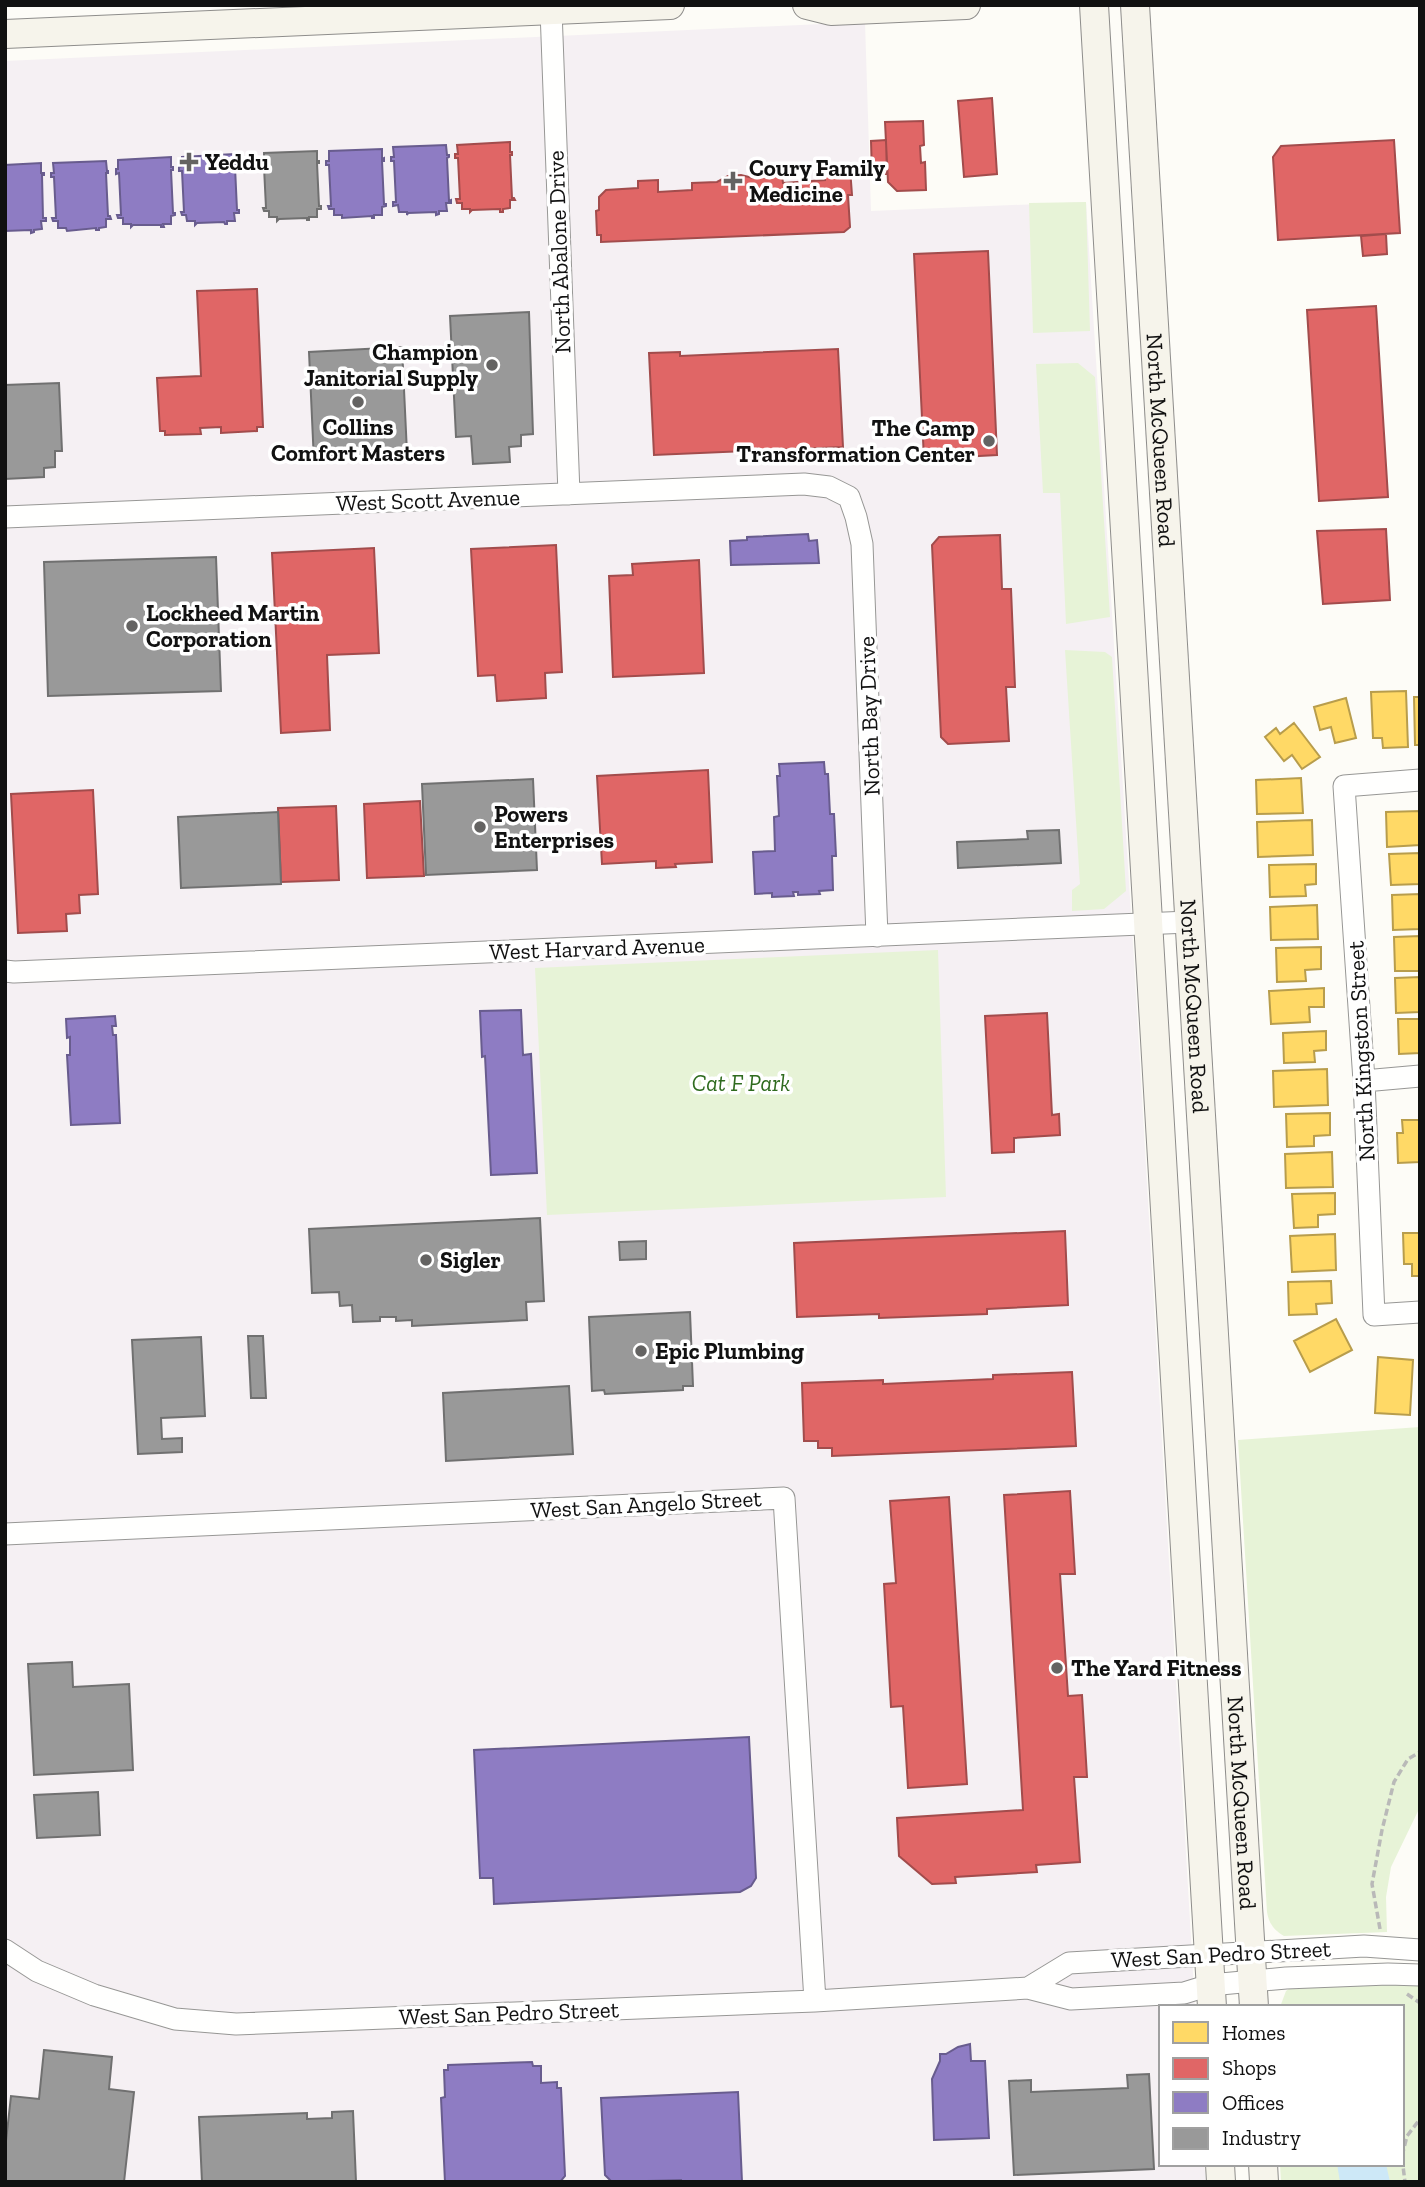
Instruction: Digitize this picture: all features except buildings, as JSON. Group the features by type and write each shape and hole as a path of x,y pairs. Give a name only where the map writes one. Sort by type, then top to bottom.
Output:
{"main road":[{"path":"5,33 670,5"},
{"path":"807,5 831,11 967,5"},
{"name":"North McQueen Road","path":"1094,5 1211,1996"},
{"name":"North McQueen Road","path":"1135,5 1253,1994"},
{"path":"1124,526 1166,525"}],"street":[{"name":"North Abalone Drive","path":"551,10 569,494"},
{"name":"West Scott Avenue","path":"5,517 804,484 829,487 849,498"},
{"name":"North Bay Drive","path":"849,498 862,544 877,936"},
{"name":"North Kingston Street","path":"1420,780 1344,786 1363,1081 1374,1315 1420,1312"},
{"name":"West Harvard Avenue","path":"5,971 11,973 1189,922"},
{"path":"1363,1081 1420,1076"},
{"name":"West San Angelo Street","path":"5,1534 784,1498 815,2001"},
{"name":"West San Pedro Street","path":"1028,1988 1069,1964 1364,1946 1420,1950"},
{"name":"West San Pedro Street","path":"5,1950 37,1971 94,1995 175,2019 236,2024 815,2001 1028,1988 1071,1999 1184,1993 1211,1996 1253,1994 1388,1974 1420,1975"}],"path":[{"path":"1383,1948 1372,1884 1382,1830 1394,1782 1408,1759 1420,1752"},
{"path":"1388,1974 1390,1987 1420,2003"},
{"path":"1404,2146 1406,2136 1420,2119"}],"shaded area":[{"path":"865,22 871,211 1086,202 1134,961 1195,2005 1159,2005 1159,2166 1204,2166 1206,2182 5,2182 5,61"}],"green space":[{"path":"1086,202 1090,331 1033,333 1029,203"},
{"path":"1078,363 1095,377 1110,617 1066,624 1060,493 1043,493 1036,364"},
{"path":"1065,650 1105,652 1112,657 1126,891 1104,909 1072,911 1072,890 1080,884"},
{"name":"Cat F Park","path":"938,950 946,1197 547,1215 535,968"},
{"path":"1420,1427 1420,1807 1391,1867 1386,1897 1387,1932 1284,1936 1272,1926 1267,1912 1238,1440"},
{"path":"1420,1982 1420,2182 1281,2182 1280,2166 1404,2166 1404,2005 1281,2005 1286,1991 1293,1986"}],"water":[{"path":"1337,2166 1386,2166 1390,2182 1340,2182"}],"place":[{"name":"Yeddu","path":"189,162"},
{"name":"Coury Family Medicine","path":"733,181"},
{"name":"Champion Janitorial Supply","path":"492,365"},
{"name":"Collins Comfort Masters","path":"358,402"},
{"name":"The Camp Transformation Center","path":"989,441"},
{"name":"Lockheed Martin Corporation","path":"132,626"},
{"name":"Powers Enterprises","path":"480,827"},
{"name":"Sigler","path":"426,1260"},
{"name":"Epic Plumbing","path":"641,1351"},
{"name":"The Yard Fitness","path":"1057,1668"}]}
